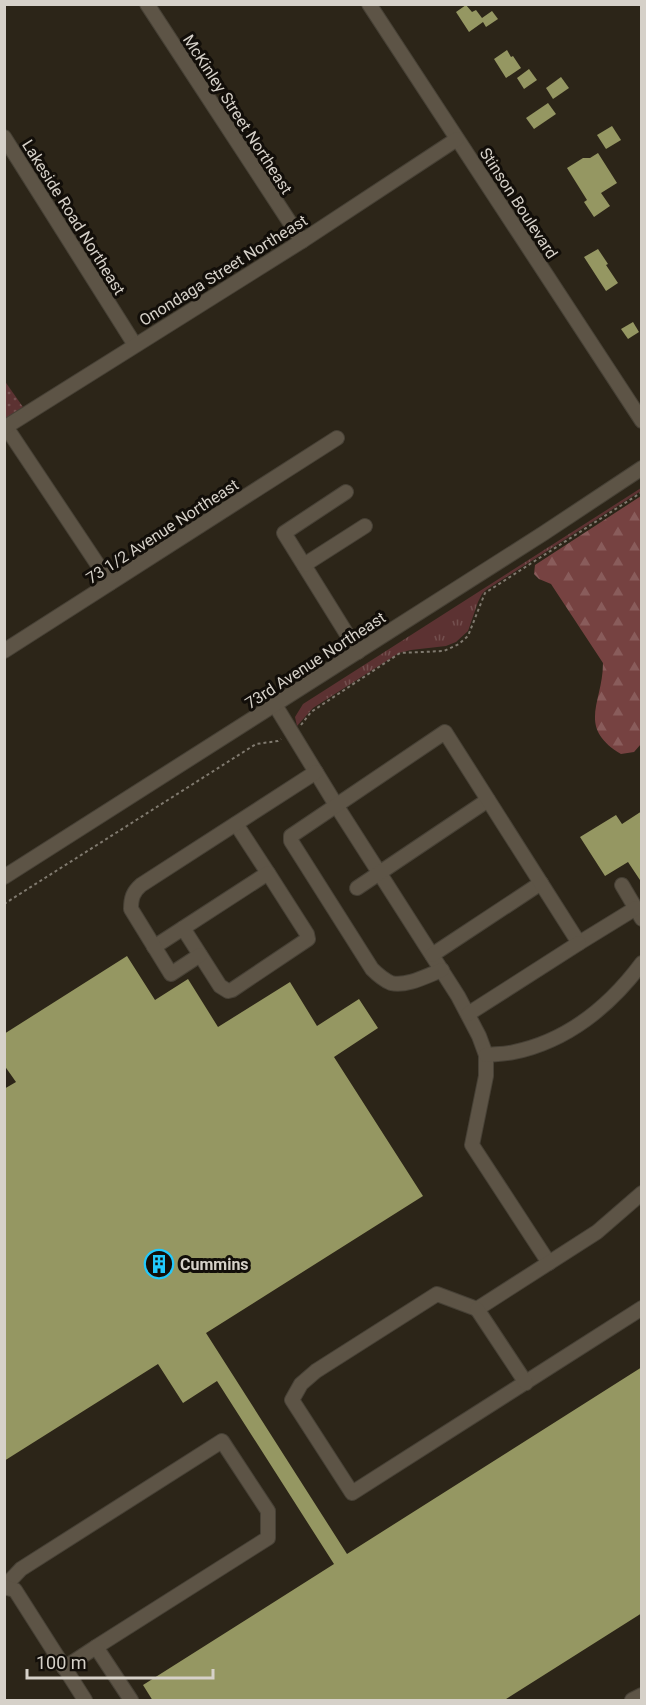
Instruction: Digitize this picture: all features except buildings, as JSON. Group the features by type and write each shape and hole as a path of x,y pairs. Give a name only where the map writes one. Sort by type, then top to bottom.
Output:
{"street":[{"name":"McKinley Street Northeast","path":"147,4 302,241"},
{"name":"Stinson Boulevard","path":"369,4 642,421"},
{"name":"Lakeside Road Northeast","path":"4,137 135,345"},
{"name":"Onondaga Street Northeast","path":"5,427 302,241 457,139"},
{"path":"5,427 110,583"},
{"name":"73 1/2 Avenue Northeast","path":"4,651 337,438"},
{"name":"73rd Avenue Northeast","path":"4,878 642,468"},
{"path":"346,492 284,533 358,652"},
{"path":"304,565 365,526"},
{"path":"275,705 442,970 479,1036 486,1055 486,1076 472,1145 549,1263"},
{"path":"442,970 405,983 392,983 381,977 365,959 291,841 291,836 445,732 579,944"},
{"path":"200,955 171,974 131,909 134,891 316,772"},
{"path":"357,888 488,801"},
{"path":"183,928 220,986 228,991 239,986 308,939 237,824"},
{"path":"154,946 268,873"},
{"path":"432,955 540,883"},
{"path":"468,1014 579,944 639,914 622,885"},
{"path":"486,1055 514,1052 539,1045 564,1034 601,1008 623,987 642,963"},
{"path":"477,1309 597,1232 642,1193"},
{"path":"526,1383 477,1309 437,1294 316,1371 301,1384 292,1400 352,1493 526,1383 642,1308"},
{"path":"64,1668 268,1538 267,1511 222,1441 21,1569 5,1586 15,1590 64,1668 85,1701"},
{"path":"96,1647 131,1701"},
{"path":"632,1701 642,1695"}],"path":[{"path":"4,904 256,744 278,741 303,724 311,712 400,653 444,651 459,644 468,636 485,593 642,492"}],"green space":[{"path":"4,380 23,407 5,419 4,419"},
{"path":"641,488 641,491 486,590 478,602 468,631 456,642 446,646 399,653 313,708 297,726 295,717 303,704"},
{"path":"641,496 641,744 634,752 621,754 607,744 599,734 596,724 595,713 603,663 551,584 534,574 535,565"}],"place":[{"name":"Cummins","path":"159,1264"}]}
